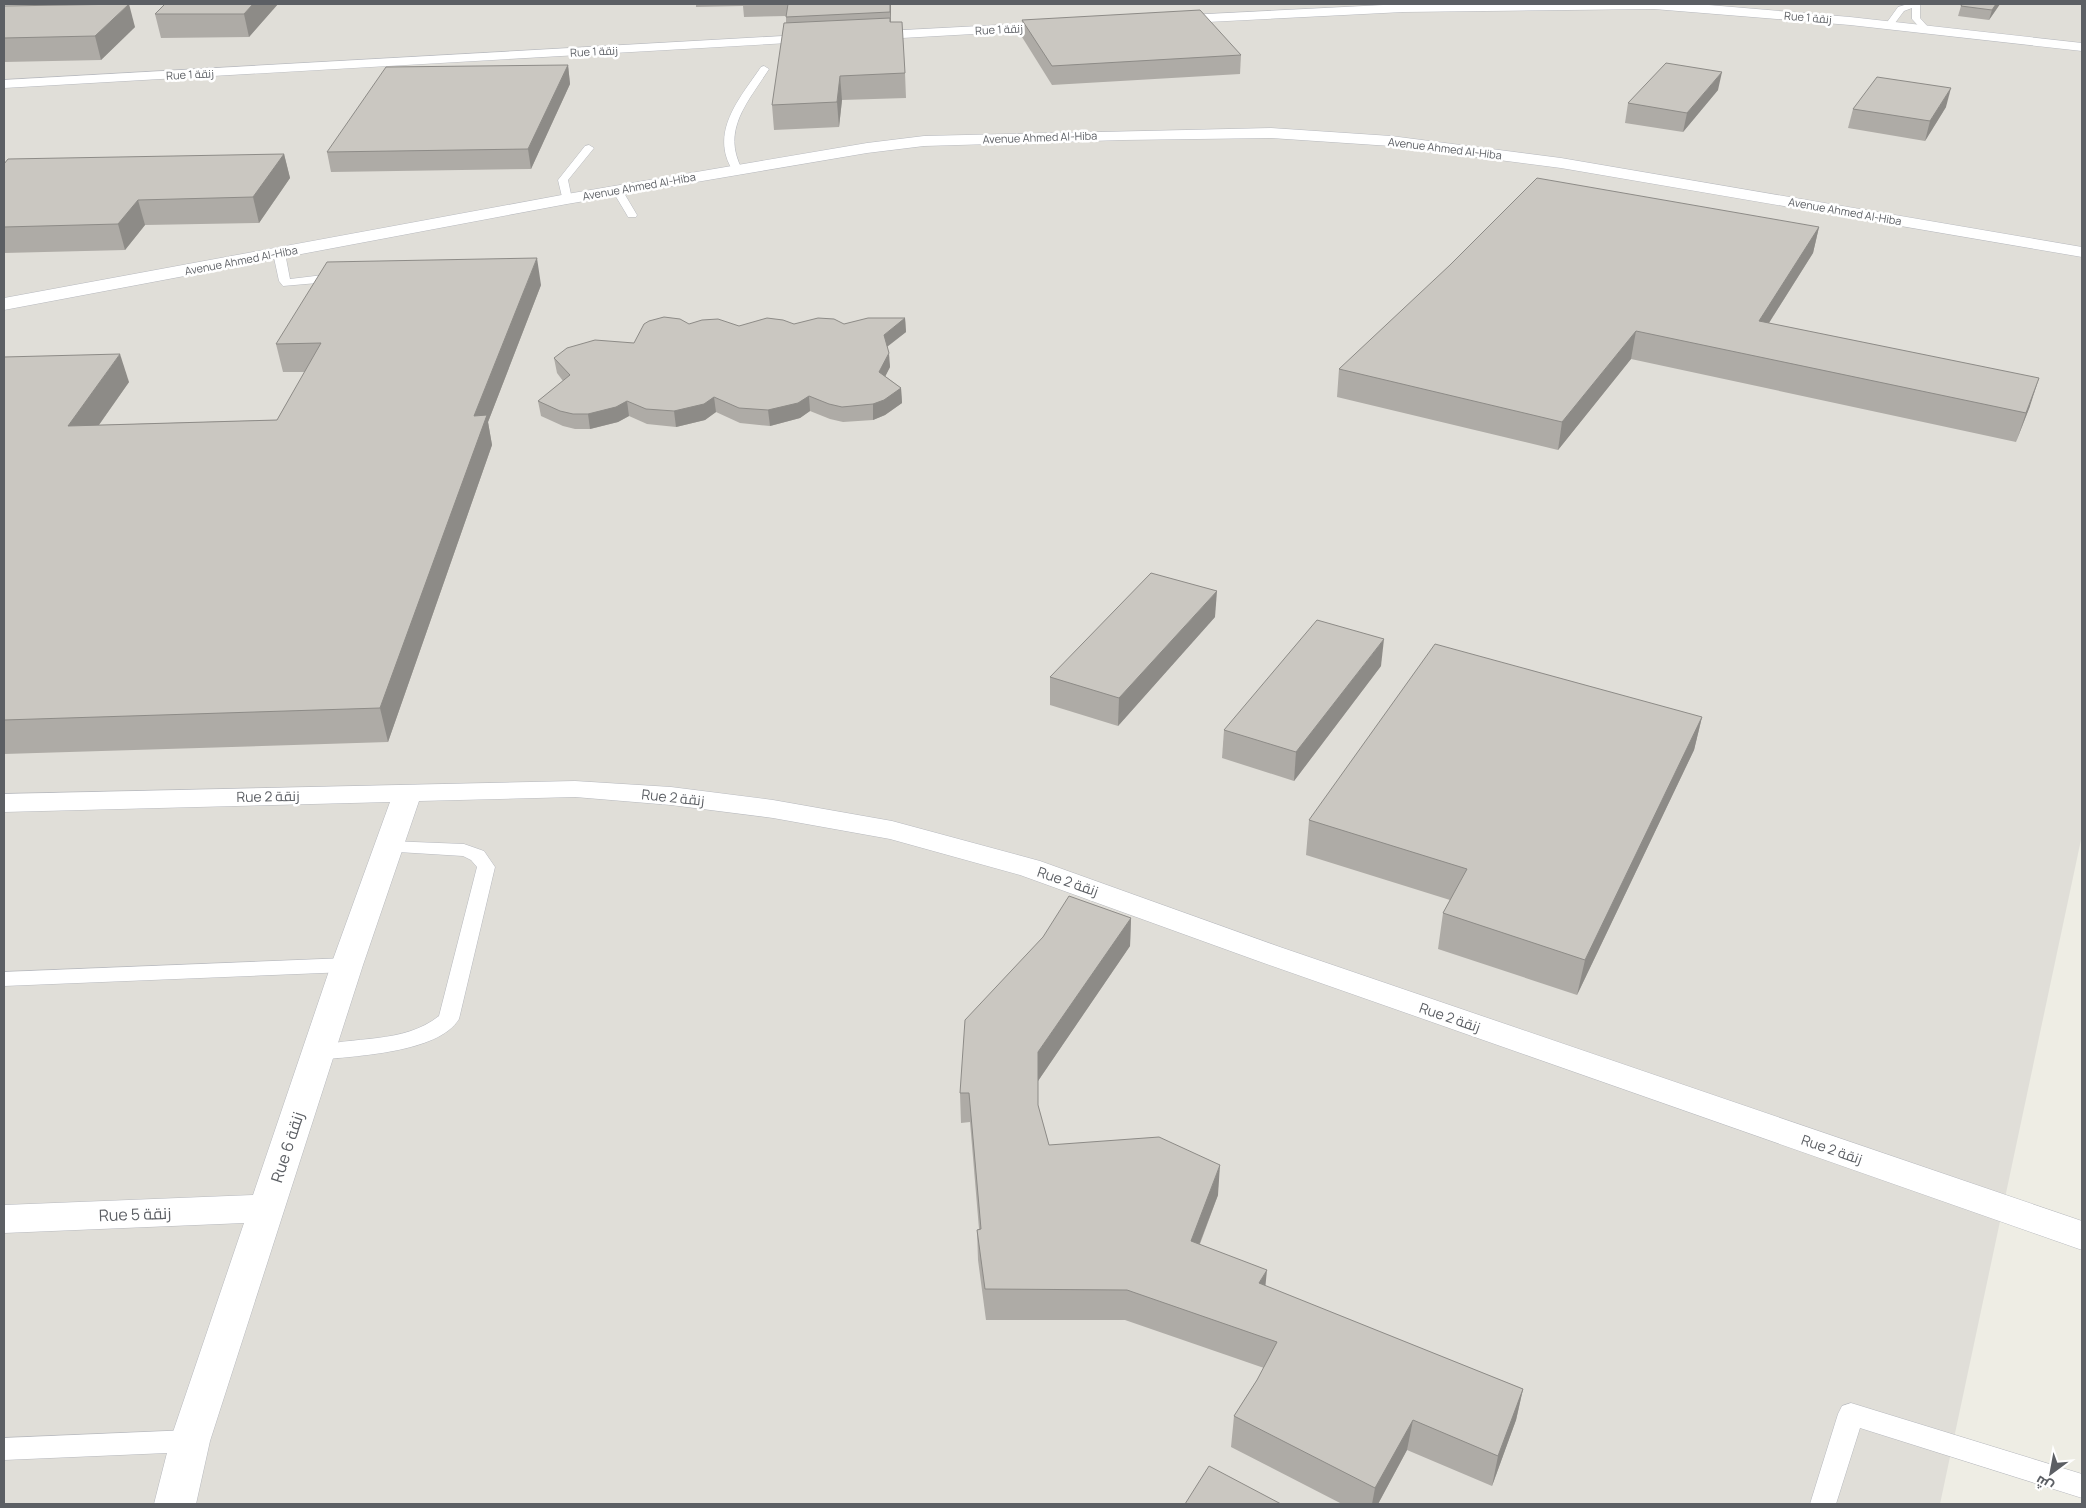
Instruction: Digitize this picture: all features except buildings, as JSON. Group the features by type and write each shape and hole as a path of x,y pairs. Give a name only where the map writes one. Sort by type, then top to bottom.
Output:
{"street":[{"name":"Rue 1 زنقة","path":"1151,21 1394,8 1606,5 1708,8 1925,28 2082,46"},
{"name":"Rue 1 زنقة","path":"855,36 1072,25"},
{"name":"Rue 1 زنقة","path":"4,84 835,38"},
{"name":"Avenue Ahmed Al-Hiba","path":"4,304 567,199 867,148 924,141 1215,133 1340,136 1400,142 1570,165 2082,252"},
{"name":"Rue 2 زنقة","path":"4,803 575,789 671,796 844,820 958,847 1106,894 1269,954 2082,1236"},
{"name":"Rue 6 زنقة","path":"175,1504 190,1441 347,965 408,792"},
{"name":"Rue 5 زنقة","path":"4,1220 267,1208"}],"lane":[{"path":"1889,25 1901,9 1916,4 1916,19 1925,28"},
{"path":"737,169 729,152 729,131 738,110 764,69"},
{"path":"567,199 563,180 589,148"},
{"path":"618,190 632,215"},
{"path":"279,253 287,283 350,275"},
{"path":"318,1053 408,1041 430,1033 449,1019 486,867 484,860 475,853 464,850 389,847"},
{"path":"4,979 347,965"},
{"path":"1823,1504 1851,1414 2082,1486"},
{"path":"4,1449 190,1441"}],"shaded area":[{"path":"4,4 2082,4 2082,835 1940,1504 4,1504"}]}
